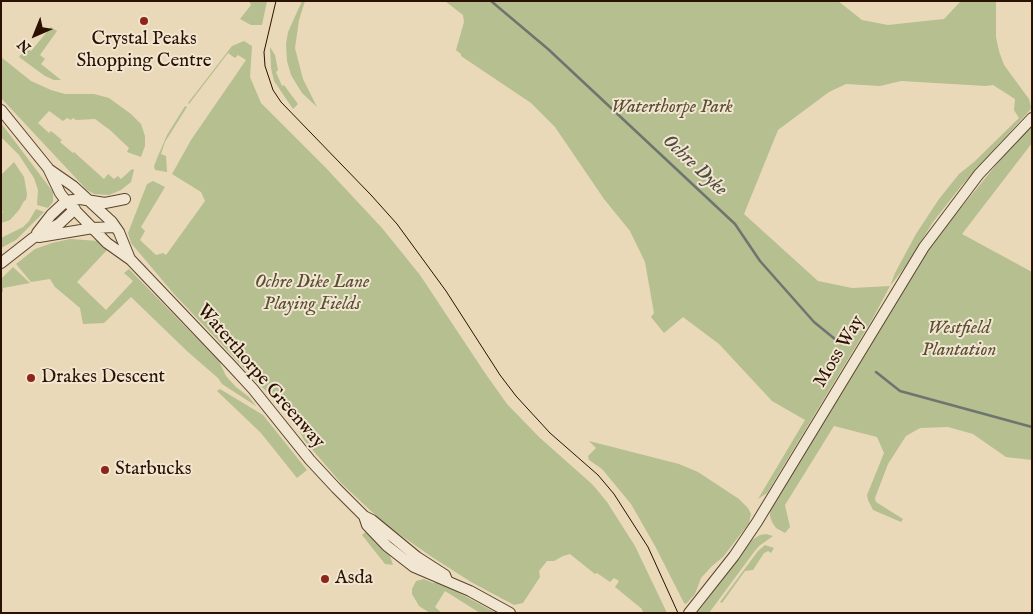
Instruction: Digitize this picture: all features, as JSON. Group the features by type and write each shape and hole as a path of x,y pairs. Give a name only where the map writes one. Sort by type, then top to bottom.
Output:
{"street":[{"name":"Waterthorpe Greenway","path":"1,110 48,168 60,193 72,203 107,242 131,260 253,389 310,460 364,516 372,520 417,557 445,575 447,580 510,613"},
{"name":"Moss Way","path":"689,613 734,556 763,512 924,247 979,174 1032,118"},
{"name":"Waterthorpe Greenway","path":"48,168 89,200 110,224 131,260"},
{"path":"59,176 72,203"},
{"path":"1,264 34,238 59,224 72,203 89,200 105,203 125,199"},
{"path":"34,238 110,224 120,252"}],"green space":[{"path":"249,1 267,1 262,25 251,25 240,19 251,5"},
{"path":"302,1 305,1 299,20 295,48 303,79 317,107 302,93 291,75 287,61 286,44 288,32"},
{"name":"Waterthorpe Park","path":"445,1 838,1 862,20 888,25 944,19 961,1 996,1 996,37 999,51 1004,65 1029,99 1031,107 962,185 933,222 905,267 890,286 873,318 767,493 758,499 805,420 772,401 719,344 683,317 664,333 651,317 654,313 645,262 630,231 604,199 555,127 531,103 461,56 456,50 464,22 463,15","holes":["901,81 993,85 1015,99 1014,110 1019,118 959,174 939,199 916,234 890,286 852,288 818,281 744,214 778,130 829,92 846,84 880,86"]},
{"path":"51,27 57,31 40,55 45,59 41,64 61,80 54,80 45,76 19,57 26,48 31,51"},
{"name":"Ochre Dike Lane Playing Fields","path":"244,41 252,46 250,77 261,103 382,228 420,275 507,404 539,437 593,485 607,502 635,546 667,613 643,613 642,609 615,587 619,581 614,578 610,582 597,573 595,574 570,554 554,561 547,561 539,571 540,577 523,603 514,605 471,582 432,557 386,525 341,483 304,440 292,416 174,294 131,243 128,233 147,184 153,181 165,187 141,227 145,231 140,240 156,255 163,253 166,255 205,201 201,192 172,174 191,140 246,60 238,55 235,58 228,53 188,103 232,46"},
{"path":"270,47 275,55 278,70 276,72 282,86 284,85 298,104 293,109 274,81"},
{"path":"1,57 31,81 51,90 65,94 94,94 109,98 131,114 141,124 145,136 145,146 141,157 127,152 129,148 95,119 76,120 73,118 71,120 67,118 63,121 49,111 38,123 49,133 51,131 62,140 60,142 104,179 108,174 114,179 118,176 121,179 132,169 134,170 131,182 121,190 109,195 94,194 87,190 1,98"},
{"path":"185,106 187,107 165,142 161,154 166,156 167,172 155,170 154,166 167,135"},
{"path":"1,123 53,192 53,202 48,208 37,205 38,190 34,178 19,155 1,137"},
{"name":"Westfield Plantation","path":"1032,126 1032,143 962,234 1032,272 1032,460 1006,457 973,434 948,427 920,428 906,436 888,464 875,498 876,502 903,519 901,522 873,510 868,500 867,495 884,453 877,437 834,426 785,505 790,527 785,533 776,528 770,516 770,509 934,241 1014,143"},
{"path":"14,162 24,177 27,194 26,200 10,220 1,223 1,214 3,212 1,210 1,175"},
{"path":"36,209 44,212 16,240 1,248 1,238 23,227"},
{"path":"70,239 99,241 107,250 77,282 106,310 133,281 124,273 129,269 219,361 226,376 256,406 222,384 218,378 131,297 104,323 83,324 80,308 55,287 50,279 31,282 16,264 35,249"},
{"path":"13,267 30,283 3,288 3,292 1,292 1,279"},
{"path":"220,389 263,415 307,470 297,478 261,433 217,391"},
{"path":"589,441 679,464 698,472 739,499 748,508 751,514 749,523 723,557 701,578 695,594 686,604 631,504 602,469 589,460 588,456 596,448"},
{"path":"368,530 381,548 385,548 389,553 393,565 385,564 362,535"},
{"path":"766,534 773,536 754,552 709,613 697,613 752,540"},
{"path":"765,545 774,548 771,553 768,551 764,553 753,570 745,571 722,603 720,602 758,551"},
{"path":"424,579 433,583 439,582 496,613 480,613 445,591 435,607 442,613 430,613 419,606 412,594 416,581"}],"waterway":[{"name":"Ochre Dyke","path":"491,1 548,49 735,224 760,261 814,322 841,344"},
{"name":"Ochre Dyke","path":"876,372 900,391 1032,427"}],"tram line":[{"path":"276,1 264,52 265,66 273,90 281,102 397,224 446,291 500,375 516,396 550,433 598,475 614,494 648,547 678,613"}],"place":[{"name":"Crystal Peaks Shopping Centre","path":"144,21"},
{"name":"Drakes Descent","path":"31,378"},
{"name":"Starbucks","path":"105,470"},
{"name":"Asda","path":"325,579"}]}
